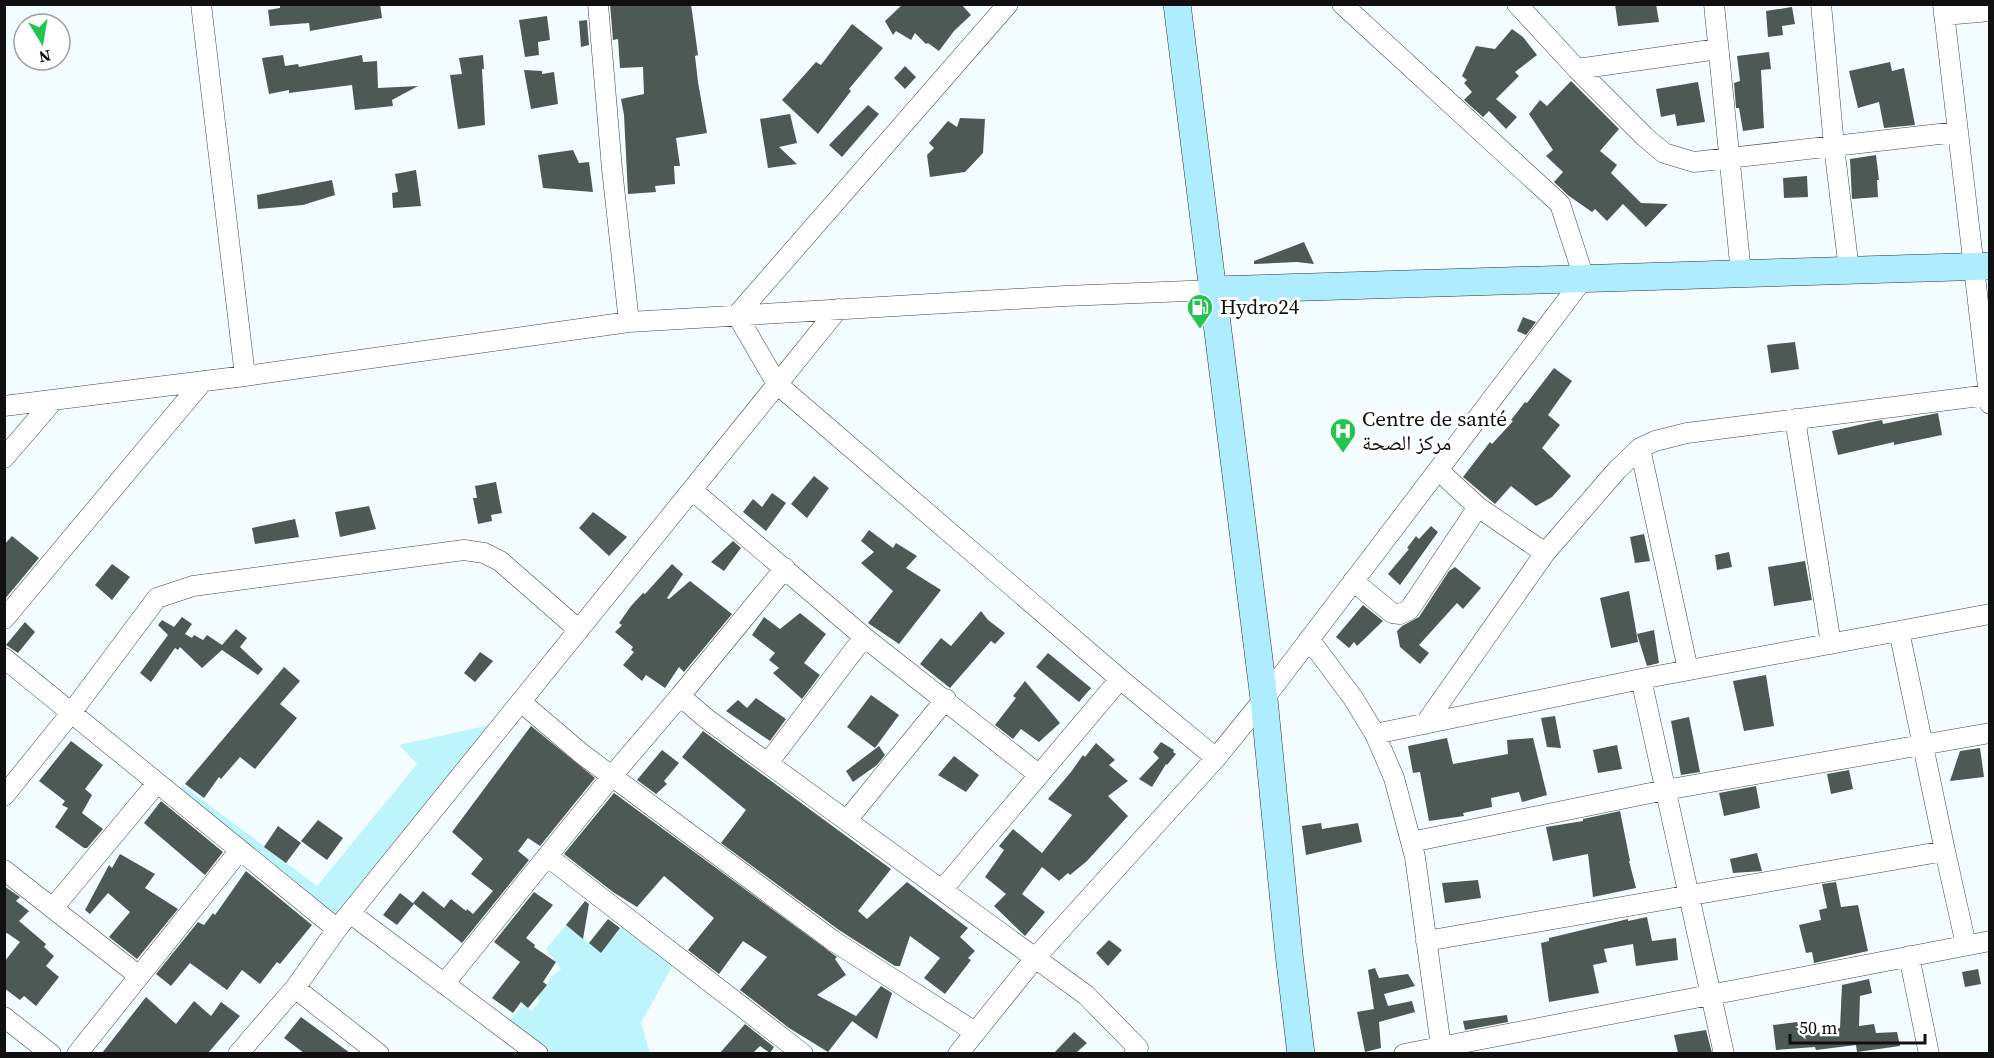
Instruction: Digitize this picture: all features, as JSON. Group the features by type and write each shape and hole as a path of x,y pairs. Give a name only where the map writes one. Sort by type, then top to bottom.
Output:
{"street":[{"path":"201,4 245,376"},
{"path":"598,4 612,169 629,322"},
{"path":"737,315 1008,4"},
{"path":"1177,4 1264,699 1301,1053"},
{"path":"1342,4 1560,204 1584,278"},
{"path":"1517,4 1577,69 1645,137 1664,153 1694,162 1957,132"},
{"path":"1714,4 1741,273"},
{"path":"1821,4 1834,146 1849,270"},
{"path":"1425,724 1545,553 1617,470 1640,448 1655,441 1687,433 1795,418 1989,400 1982,266 1957,132 1943,10 1989,12"},
{"path":"1577,69 1718,49"},
{"path":"4,406 245,376 629,322 1065,296 1982,266"},
{"path":"958,1053 1036,957 1216,758 1264,699 1584,278"},
{"path":"238,1053 295,988 337,929 838,309"},
{"path":"737,315 777,384 1120,679 1216,758"},
{"path":"4,619 203,381"},
{"path":"4,458 52,401"},
{"path":"1795,418 1831,644"},
{"path":"1640,448 1688,670"},
{"path":"1438,470 1478,507 1545,553"},
{"path":"692,490 864,637 946,699 1038,774"},
{"path":"1353,581 1392,613 1400,614 1409,610 1478,507"},
{"path":"4,796 71,713 157,598 193,586 464,550 484,553 500,561 579,630"},
{"path":"444,984 612,776 681,696 785,568"},
{"path":"1375,734 1641,679 1989,614"},
{"path":"1899,631 1966,945"},
{"path":"768,763 864,637"},
{"path":"1309,639 1353,698 1375,734 1394,778 1415,857 1442,1050"},
{"path":"4,658 337,929"},
{"path":"942,890 1120,679"},
{"path":"1641,679 1724,1053"},
{"path":"681,696 706,718 1086,995 1138,1052"},
{"path":"847,820 946,699"},
{"path":"521,702 582,754 832,940 975,1032"},
{"path":"1411,842 1665,790 1989,733"},
{"path":"53,908 157,783"},
{"path":"76,1053 240,850"},
{"path":"1426,941 1945,851"},
{"path":"548,856 803,1053"},
{"path":"4,870 139,976"},
{"path":"350,913 538,1053"},
{"path":"1404,1053 1442,1050 1989,941"},
{"path":"1909,956 1929,1053"},
{"path":"295,988 379,1053"},
{"path":"4,1017 51,1053"}],"sand":[{"path":"504,722 341,924 168,792 184,786 317,886 417,764 399,745"},
{"path":"629,919 673,965 641,1023 650,1053 538,1053 503,1027 524,1005 532,1011 539,1002 538,996 553,975 561,969 546,949 566,925 601,952"}],"building":[{"path":"280,4 380,4 382,18 310,31 309,23 270,26 268,10 280,8"},
{"path":"610,4 691,4 698,55 695,56 698,82 707,133 676,138 680,166 674,166 675,184 655,186 656,192 628,194 624,115 621,99 644,94 643,67 620,68 618,39 613,40"},
{"path":"903,4 961,4 971,15 954,31 939,51 928,43 926,44 915,33 911,40 896,31 893,35 885,21"},
{"path":"1615,4 1656,4 1659,22 1618,26"},
{"path":"1792,7 1795,24 1782,26 1783,35 1768,37 1766,11"},
{"path":"547,16 550,40 538,42 539,55 525,57 519,20"},
{"path":"587,20 589,45 581,47 579,21"},
{"path":"852,24 883,48 849,89 851,91 818,134 782,100 816,62 821,65"},
{"path":"1512,29 1523,37 1537,55 1515,72 1519,76 1496,99 1517,117 1506,129 1489,111 1483,117 1464,100 1472,92 1464,83 1467,80 1462,76 1476,46 1495,49"},
{"path":"1769,52 1771,69 1761,70 1764,128 1743,131 1739,108 1736,108 1734,83 1740,81 1737,56"},
{"path":"283,55 285,66 298,64 299,67 362,55 363,62 377,61 378,88 418,86 392,100 393,106 355,110 352,85 289,93 289,90 269,94 262,58"},
{"path":"483,55 485,125 458,129 450,75 462,74 459,58"},
{"path":"1890,62 1892,71 1904,68 1915,125 1884,128 1879,102 1858,108 1849,71"},
{"path":"905,66 916,77 905,89 894,78"},
{"path":"524,70 542,71 542,74 554,72 558,104 531,109"},
{"path":"1571,81 1619,129 1600,151 1617,165 1611,173 1641,203 1668,204 1646,227 1623,204 1607,221 1595,209 1592,212 1554,182 1563,172 1546,156 1553,150 1529,114 1540,100 1547,106"},
{"path":"1698,82 1705,122 1677,126 1675,114 1661,117 1656,89"},
{"path":"868,105 879,114 842,157 829,145"},
{"path":"790,114 797,143 779,147 797,164 768,168 760,119"},
{"path":"960,118 985,119 983,153 965,172 930,177 927,155 934,148 929,143 948,121 957,127"},
{"path":"573,150 579,163 589,162 593,192 543,188 538,155"},
{"path":"1876,155 1879,180 1877,180 1878,197 1852,199 1850,159"},
{"path":"416,170 421,206 393,208 392,193 398,192 395,174"},
{"path":"1807,176 1808,197 1784,198 1783,178"},
{"path":"332,180 335,195 303,205 258,209 257,195"},
{"path":"1304,242 1314,264 1297,262 1254,264 1254,261"},
{"path":"1523,317 1536,322 1526,335 1517,331"},
{"path":"1795,342 1799,369 1771,373 1767,345"},
{"path":"1554,368 1572,381 1548,415 1560,425 1542,448 1571,476 1552,497 1536,506 1511,486 1495,504 1463,477 1490,442 1492,444 1513,421 1511,420"},
{"path":"1938,413 1942,435 1894,445 1894,442 1838,455 1832,431 1882,420 1883,424"},
{"path":"814,476 829,488 807,518 791,504"},
{"path":"496,482 502,513 491,515 492,521 478,524 473,498 477,498 475,486"},
{"path":"772,493 786,503 766,531 743,512 753,499 762,507"},
{"path":"369,506 376,529 340,537 335,512"},
{"path":"593,512 627,537 609,556 579,528"},
{"path":"295,519 299,537 255,544 252,528"},
{"path":"1431,526 1438,532 1400,585 1388,574 1409,549 1407,548 1416,536 1419,539"},
{"path":"869,530 893,548 896,543 917,556 906,568 941,590 899,644 868,623 893,591 861,563 874,552 861,541"},
{"path":"1644,534 1650,561 1635,563 1630,537"},
{"path":"12,536 39,558 4,600 4,545"},
{"path":"733,541 741,548 724,571 711,562"},
{"path":"1729,552 1732,567 1717,570 1715,555"},
{"path":"1805,561 1812,600 1774,606 1768,567"},
{"path":"112,564 130,577 112,600 95,585"},
{"path":"672,564 683,574 667,598 669,599 690,581 732,614 684,672 679,667 665,688 646,675 642,681 623,665 634,652 631,650 633,647 615,632 622,625 619,623 631,606"},
{"path":"1455,567 1481,588 1463,609 1457,603 1419,645 1429,653 1420,664 1400,647 1397,631 1419,617 1449,571"},
{"path":"1629,591 1638,642 1611,648 1600,598"},
{"path":"1363,605 1383,621 1357,646 1354,642 1349,648 1336,637"},
{"path":"981,611 988,620 1005,633 995,644 991,641 950,688 920,664 941,638 951,646"},
{"path":"800,613 826,634 804,663 820,675 802,699 773,673 779,668 769,660 775,653 752,635 764,617 780,629"},
{"path":"182,617 192,624 185,634 192,638 194,635 203,640 207,635 222,645 236,629 247,638 240,647 263,669 258,675 222,650 202,668 180,647 178,650 175,648 151,682 140,673 168,635 158,625 162,620 174,627"},
{"path":"25,622 35,632 18,653 6,645"},
{"path":"1654,630 1659,663 1647,666 1637,634"},
{"path":"480,652 493,661 475,682 464,673"},
{"path":"1048,653 1091,688 1079,702 1036,667"},
{"path":"284,667 300,681 280,704 297,718 255,769 240,757 221,779 219,777 204,798 185,784"},
{"path":"1766,675 1774,726 1744,731 1733,681"},
{"path":"1025,681 1060,723 1039,742 1021,729 1013,739 995,725 1016,698 1013,696"},
{"path":"871,695 899,715 875,748 847,727"},
{"path":"756,698 786,719 770,741 726,711 738,700 747,708"},
{"path":"1555,716 1561,748 1547,747 1541,718"},
{"path":"1689,717 1700,772 1681,775 1671,721"},
{"path":"531,726 595,778 540,846 528,838 518,851 529,860 462,943 413,903 423,891 444,908 451,899 473,914 493,891 471,874 483,859 452,832"},
{"path":"703,731 891,869 858,911 867,919 907,882 968,928 960,937 975,951 968,958 971,960 945,994 924,978 940,958 910,936 900,966 895,966 839,930 721,843 746,810 682,757"},
{"path":"1447,738 1453,764 1508,754 1507,740 1533,738 1547,795 1522,802 1519,792 1491,798 1492,807 1463,813 1464,816 1429,821 1420,772 1413,773 1408,746"},
{"path":"71,741 103,765 85,789 92,795 82,813 103,829 87,848 55,827 68,808 62,805 65,801 39,781"},
{"path":"1161,742 1174,750 1176,754 1166,764 1152,787 1139,779 1159,758 1153,752"},
{"path":"1096,743 1115,760 1109,765 1128,781 1108,796 1128,816 1087,861 1070,875 1068,873 1059,881 1042,867 1022,894 1045,912 1025,936 994,906 1006,894 985,877 1004,850 999,846 1013,829 1042,853 1072,815 1048,799 1083,755 1085,757"},
{"path":"1617,745 1622,769 1598,773 1593,750"},
{"path":"879,746 885,755 877,765 853,782 846,771"},
{"path":"1980,748 1984,777 1950,781 1960,751"},
{"path":"662,750 679,763 664,781 667,784 656,794 637,780"},
{"path":"954,756 979,775 966,792 938,775"},
{"path":"1849,770 1853,789 1831,794 1827,774"},
{"path":"1756,786 1760,808 1724,816 1719,793"},
{"path":"614,793 837,957 835,959 846,975 817,995 856,1016 828,1052 789,1028 740,990 767,957 743,941 719,974 688,950 714,918 664,876 637,907 613,892 564,854"},
{"path":"161,801 223,852 205,875 144,823"},
{"path":"1620,811 1636,888 1593,897 1588,854 1553,861 1546,827 1583,821 1583,819"},
{"path":"318,820 343,838 327,860 301,841"},
{"path":"1321,823 1322,829 1358,823 1362,842 1306,855 1302,826"},
{"path":"278,826 301,843 286,863 264,847"},
{"path":"1757,853 1762,871 1733,873 1730,859"},
{"path":"120,854 155,874 145,888 178,909 137,959 109,937 130,912 108,893 90,914 85,910 109,865 112,868"},
{"path":"246,871 312,925 260,984 242,970 227,990 190,963 171,986 156,974 198,922 204,925 213,913 215,915"},
{"path":"1478,880 1481,898 1445,903 1442,883"},
{"path":"1836,882 1841,907 1858,905 1868,951 1814,963 1812,952 1806,953 1799,925 1821,920 1819,910 1827,908 1822,884"},
{"path":"4,886 20,897 16,901 29,911 19,921 46,944 44,947 54,956 46,966 59,977 36,1006 24,996 20,1000 4,988 4,962 20,942 7,933 4,935"},
{"path":"534,892 553,905 526,938 535,945 534,947 556,962 543,982 547,985 528,1008 521,1002 513,1013 492,998 520,962 494,942"},
{"path":"400,893 414,904 397,925 383,915"},
{"path":"585,901 589,904 583,939 566,925"},
{"path":"1647,917 1652,941 1676,938 1678,960 1636,966 1633,944 1604,949 1607,962 1593,965 1599,993 1549,1002 1541,943 1549,941 1549,938 1628,919 1628,921"},
{"path":"608,919 620,928 601,953 589,943"},
{"path":"1109,940 1122,950 1108,966 1096,953"},
{"path":"1375,968 1379,978 1408,974 1415,986 1384,994 1388,1006 1412,1001 1415,1012 1379,1022 1381,1048 1365,1052 1357,1012 1374,1009 1368,970"},
{"path":"1978,969 1981,984 1965,987 1962,972"},
{"path":"1869,979 1872,993 1860,996 1859,1026 1874,1024 1876,1033 1897,1032 1900,1046 1857,1052 1856,1045 1816,1050 1815,1047 1776,1050 1773,1025 1797,1022 1802,1036 1840,1028 1842,985"},
{"path":"881,986 892,993 877,1039 852,1021"},
{"path":"146,997 176,1024 194,1001 211,1016 221,1002 240,1016 208,1053 102,1053"},
{"path":"1507,1015 1508,1022 1465,1030 1463,1021"},
{"path":"301,1017 350,1053 304,1053 284,1038"},
{"path":"745,1024 774,1047 770,1053 760,1046 753,1053 720,1053"},
{"path":"1706,1030 1712,1053 1678,1053 1674,1035"},
{"path":"1074,1032 1087,1043 1076,1053 1054,1053"}],"place":[{"name":"Hydro24","path":"1200,330"},
{"name":"Centre de santé مركز الصحة","path":"1343,454"}]}
